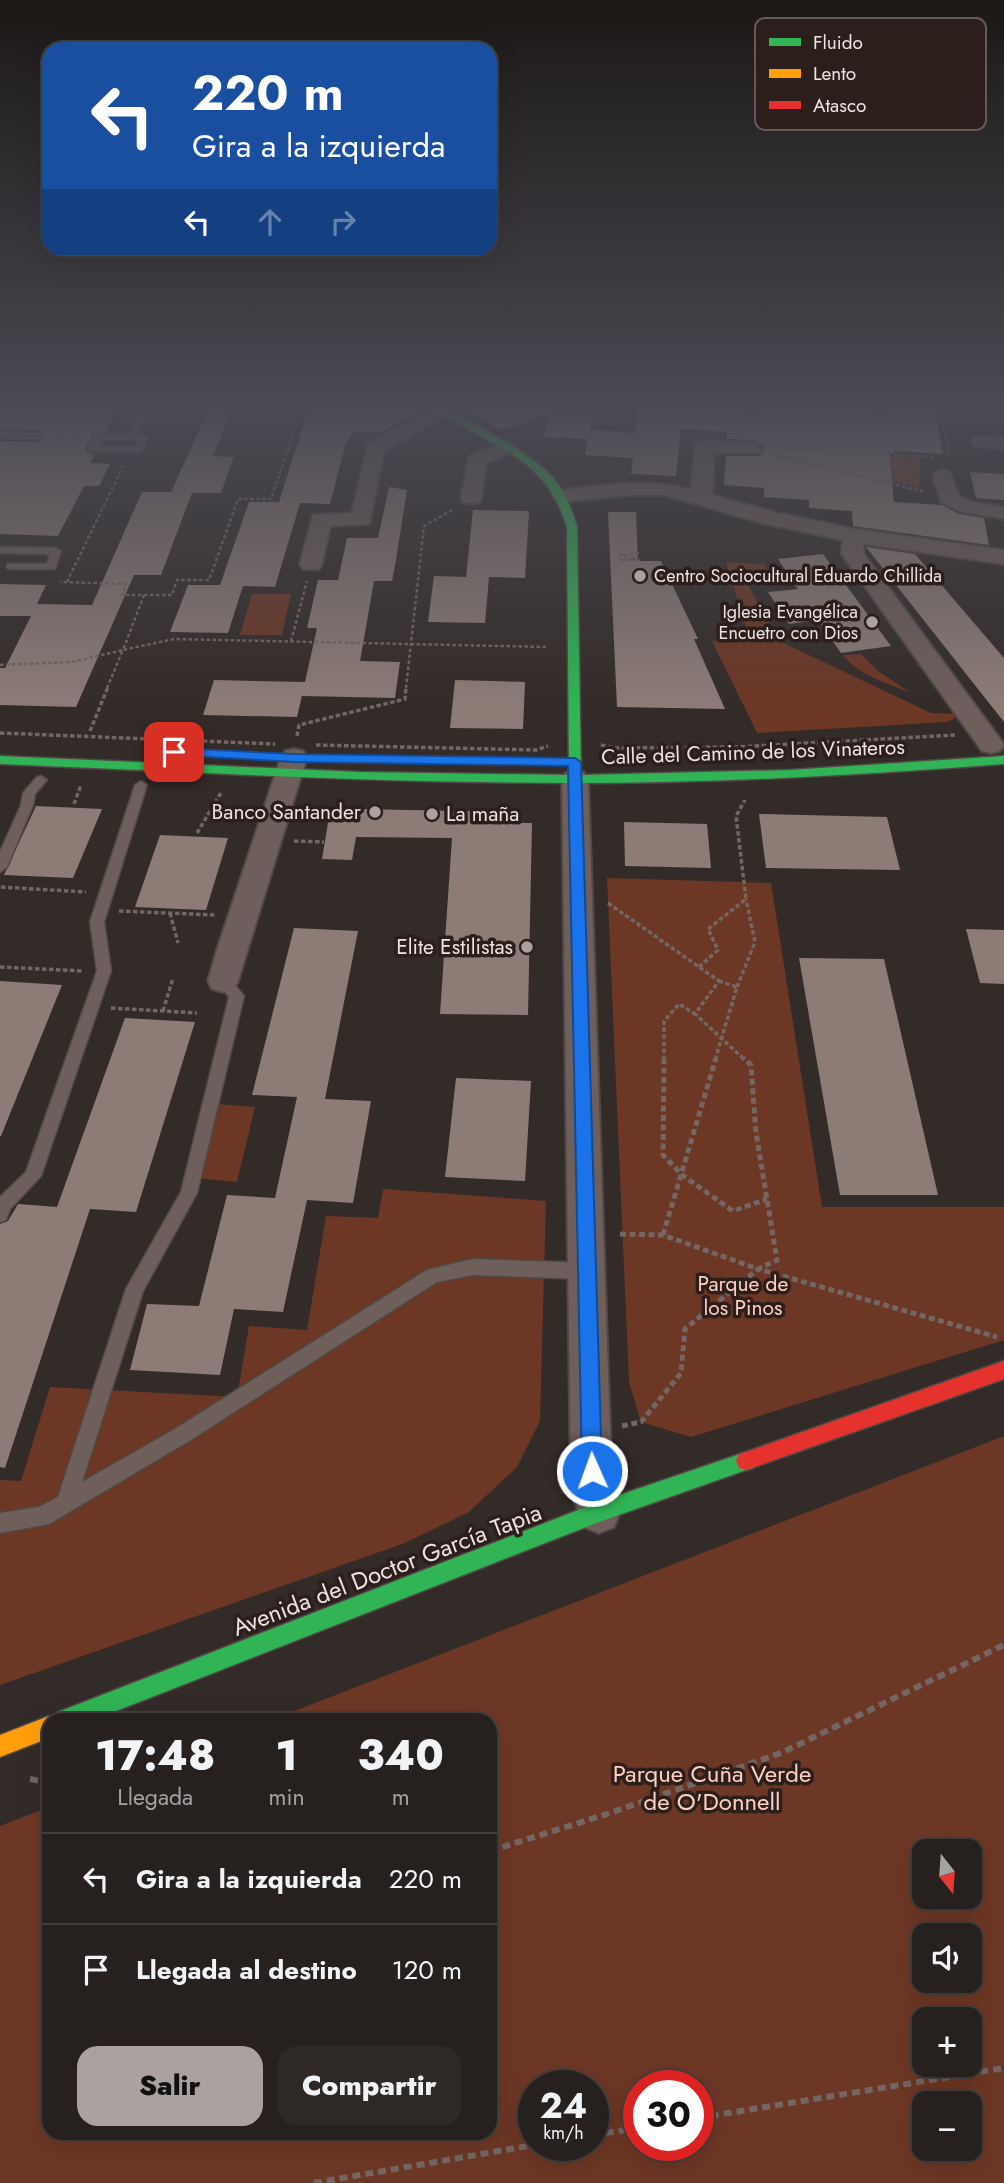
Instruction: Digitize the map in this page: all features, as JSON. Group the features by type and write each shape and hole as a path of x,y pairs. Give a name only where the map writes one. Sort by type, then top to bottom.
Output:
{"main road":[{"path":"566,506 572,527 575,766"},
{"name":"Calle del Camino de los Vinateros","path":"0,745 814,774 1000,750"},
{"name":"Calle del Camino de los Vinateros","path":"772,758 1000,750"},
{"name":"Calle del Camino de los Vinateros","path":"0,760 294,756 335,758"},
{"name":"Avenida del Doctor García Tapia","path":"84,1713 599,1512 1004,1370"},
{"path":"0,1746 42,1730"}],"street":[{"path":"311,564 321,520 361,519 364,506"},
{"path":"730,506 769,518 854,536 1004,557"},
{"path":"963,506 1004,513"},
{"path":"854,536 852,553 1000,750"},
{"path":"223,981 294,756"},
{"path":"575,766 590,1432 592,1490 599,1512"}],"lane":[{"path":"0,550 56,551 51,567 11,566"},
{"path":"0,867 27,805 29,793 41,780"},
{"path":"0,1215 3,1205 33,1176 104,971 97,922 141,785"},
{"path":"66,1503 135,1289 189,1193 237,996 223,981"},
{"path":"0,1523 42,1517 182,1435 433,1275 473,1267 586,1271"}],"path":[{"path":"68,582 104,506"},
{"path":"55,581 126,584 122,595 172,595 177,580 209,580 236,506"},
{"path":"294,756 299,725 405,699 424,526 459,506"},
{"path":"639,553 640,560 620,559 637,559 620,555 639,553"},
{"path":"291,641 311,564"},
{"path":"90,731 144,595"},
{"path":"0,665 72,662 174,639 573,648"},
{"path":"595,742 616,748 737,747 964,735"},
{"path":"74,804 83,782"},
{"path":"197,833 223,789"},
{"path":"663,1235 737,987 755,942 746,899 736,816 745,800"},
{"path":"0,887 106,893"},
{"path":"699,967 718,950 708,929 746,899"},
{"path":"608,903 719,981 737,987"},
{"path":"101,910 242,916"},
{"path":"170,913 178,943"},
{"path":"0,967 104,971"},
{"path":"163,1011 173,978"},
{"path":"695,1014 719,981"},
{"path":"590,1432 641,1422 681,1373 685,1329 758,1269 777,1260 767,1199 756,1133 751,1065 695,1014 679,1004 664,1021 663,1155 681,1175 733,1211 767,1199"},
{"path":"122,1009 197,1013"},
{"path":"620,1234 663,1235 758,1269 996,1335 1002,1344"},
{"path":"497,1849 610,1813 781,1753 1004,1645"},
{"path":"22,1782 32,1778 42,1781"},
{"path":"714,2115 1004,2068"},
{"path":"314,2183 518,2148"}],"green space":[{"path":"726,562 764,564 771,575 748,585 776,634 770,636 765,627 746,627"},
{"path":"252,594 291,594 282,635 240,635"},
{"path":"771,637 931,713 954,714 954,719 947,722 757,733 712,641"},
{"path":"861,654 878,671 911,693 856,668 843,655"},
{"name":"Parque de los Pinos","path":"607,878 771,883 822,1207 1004,1207 1004,1340 691,1437 641,1422 629,1382"},
{"path":"216,1104 255,1107 237,1182 194,1178"},
{"path":"383,1189 546,1201 540,1421 517,1467 469,1512 405,1543 0,1685 0,1480 21,1481 50,1387 237,1397 249,1326 307,1330 326,1216 378,1218"},
{"name":"Parque Cuña Verde de O'Donnell","path":"1004,1436 1004,2183 0,2183 0,1826 42,1810 42,2140 497,2140 497,1713 289,1713"}],"building":[{"path":"0,506 74,506 58,536 0,534"},
{"path":"136,506 187,506 161,575 134,575 76,707 0,705 0,668 5,668 31,616 0,616 0,584 46,585 37,604 92,605"},
{"path":"248,506 299,506 275,587 243,586 228,633 170,632 188,585 220,585"},
{"path":"385,506 405,506 392,581 374,581 360,661 400,662 395,698 302,696 297,717 203,715 214,680 305,682 317,628 307,628 318,580 338,580 347,538 378,538"},
{"path":"809,506 944,506 959,514 984,518 989,545 853,526 852,511 809,508"},
{"path":"473,510 529,511 525,578 489,577 485,623 428,622 434,576 466,577"},
{"path":"608,512 636,512 638,561 661,561 698,639 694,639 725,709 617,707"},
{"path":"866,547 915,554 1004,658 1004,722"},
{"path":"823,554 891,646 841,653 818,620 789,624 768,592 798,589 778,559"},
{"path":"455,680 525,682 523,729 450,728"},
{"path":"36,806 102,809 73,878 4,875"},
{"path":"359,809 511,812 511,823 532,823 528,1015 440,1014 452,838 356,837 352,860 322,859 330,811 360,811"},
{"path":"759,814 887,817 900,870 766,868"},
{"path":"624,822 707,824 711,868 625,866"},
{"path":"160,835 228,838 206,910 135,907"},
{"path":"294,928 358,931 325,1099 371,1101 353,1203 307,1200 283,1312 234,1309 220,1375 130,1370 147,1304 199,1306 227,1195 275,1198 297,1097 252,1095"},
{"path":"966,929 1004,930 1004,984 980,983"},
{"path":"799,958 884,959 938,1195 840,1195"},
{"path":"0,981 62,985 1,1136 0,1136"},
{"path":"125,1018 195,1022 136,1212 90,1209 5,1468 0,1467 0,1224 8,1221 18,1204 57,1207"},
{"path":"456,1078 531,1081 525,1181 445,1177"}],"traffic: fast":[{"path":"565,506 572,527 575,779"},
{"path":"0,760 360,776 504,779 683,778 790,774 1004,760"},
{"path":"84,1713 599,1512 746,1461"}],"traffic: slow":[{"path":"0,1746 42,1730"}],"traffic: jam":[{"path":"746,1461 1004,1370"}],"place":[{"name":"Centro Sociocultural Eduardo Chillida","path":"640,576"},
{"name":"Iglesia Evangélica Encuetro con Dios","path":"872,622"},
{"name":"Banco Santander","path":"375,812"},
{"name":"La maña","path":"432,814"},
{"name":"Elite Estilistas","path":"527,947"}],"route":[{"path":"174,752 294,758 575,762 592,1471"}]}
